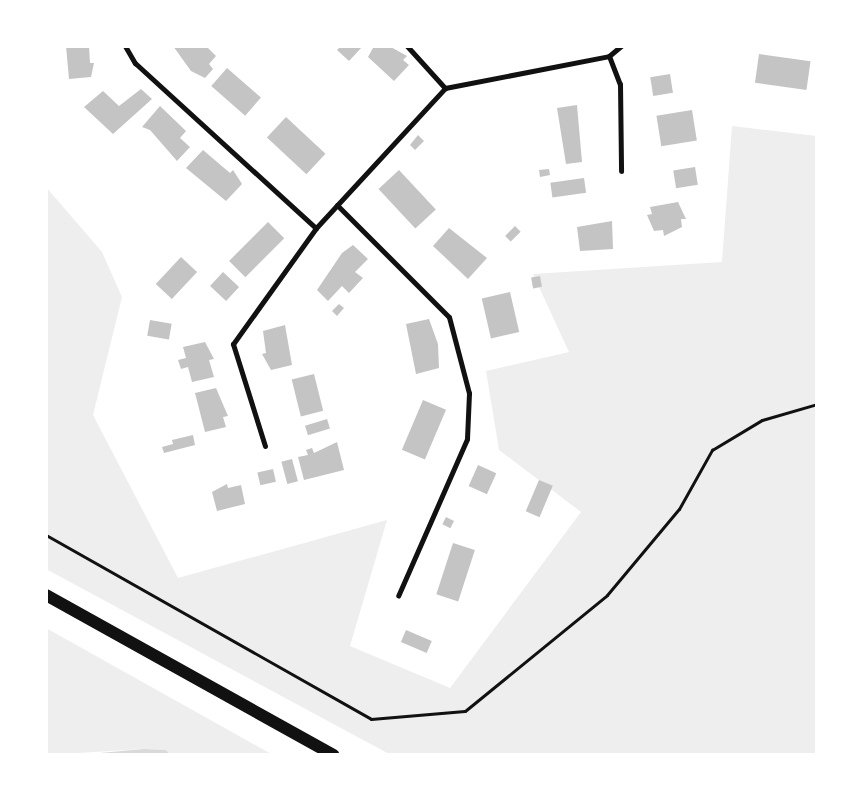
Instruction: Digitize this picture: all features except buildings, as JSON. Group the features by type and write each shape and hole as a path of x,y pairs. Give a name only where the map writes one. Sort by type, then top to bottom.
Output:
{"highway":[{"path":"46,595 334,755"}],"street":[{"path":"125,46 135,63 316,228"},
{"path":"407,46 445,88"},
{"path":"265,446 233,344 316,228 445,88 609,56 621,46"},
{"path":"609,56 620,84 620,171"},
{"path":"338,205 450,317 469,393 467,439 398,596"}],"path":[{"path":"46,536 371,719 465,711 608,595 679,509 712,450 762,420 817,404"}],"shaded area":[{"path":"732,126 817,136 817,755 391,755 46,569 46,187 102,252 122,297 93,415 178,578 387,520 350,646 450,688 581,512 499,450 486,371 569,352 533,274 722,262"},
{"path":"46,628 273,755 170,755 166,750 144,749 46,755"},
{"path":"144,749 166,750 170,755 77,755"}]}
